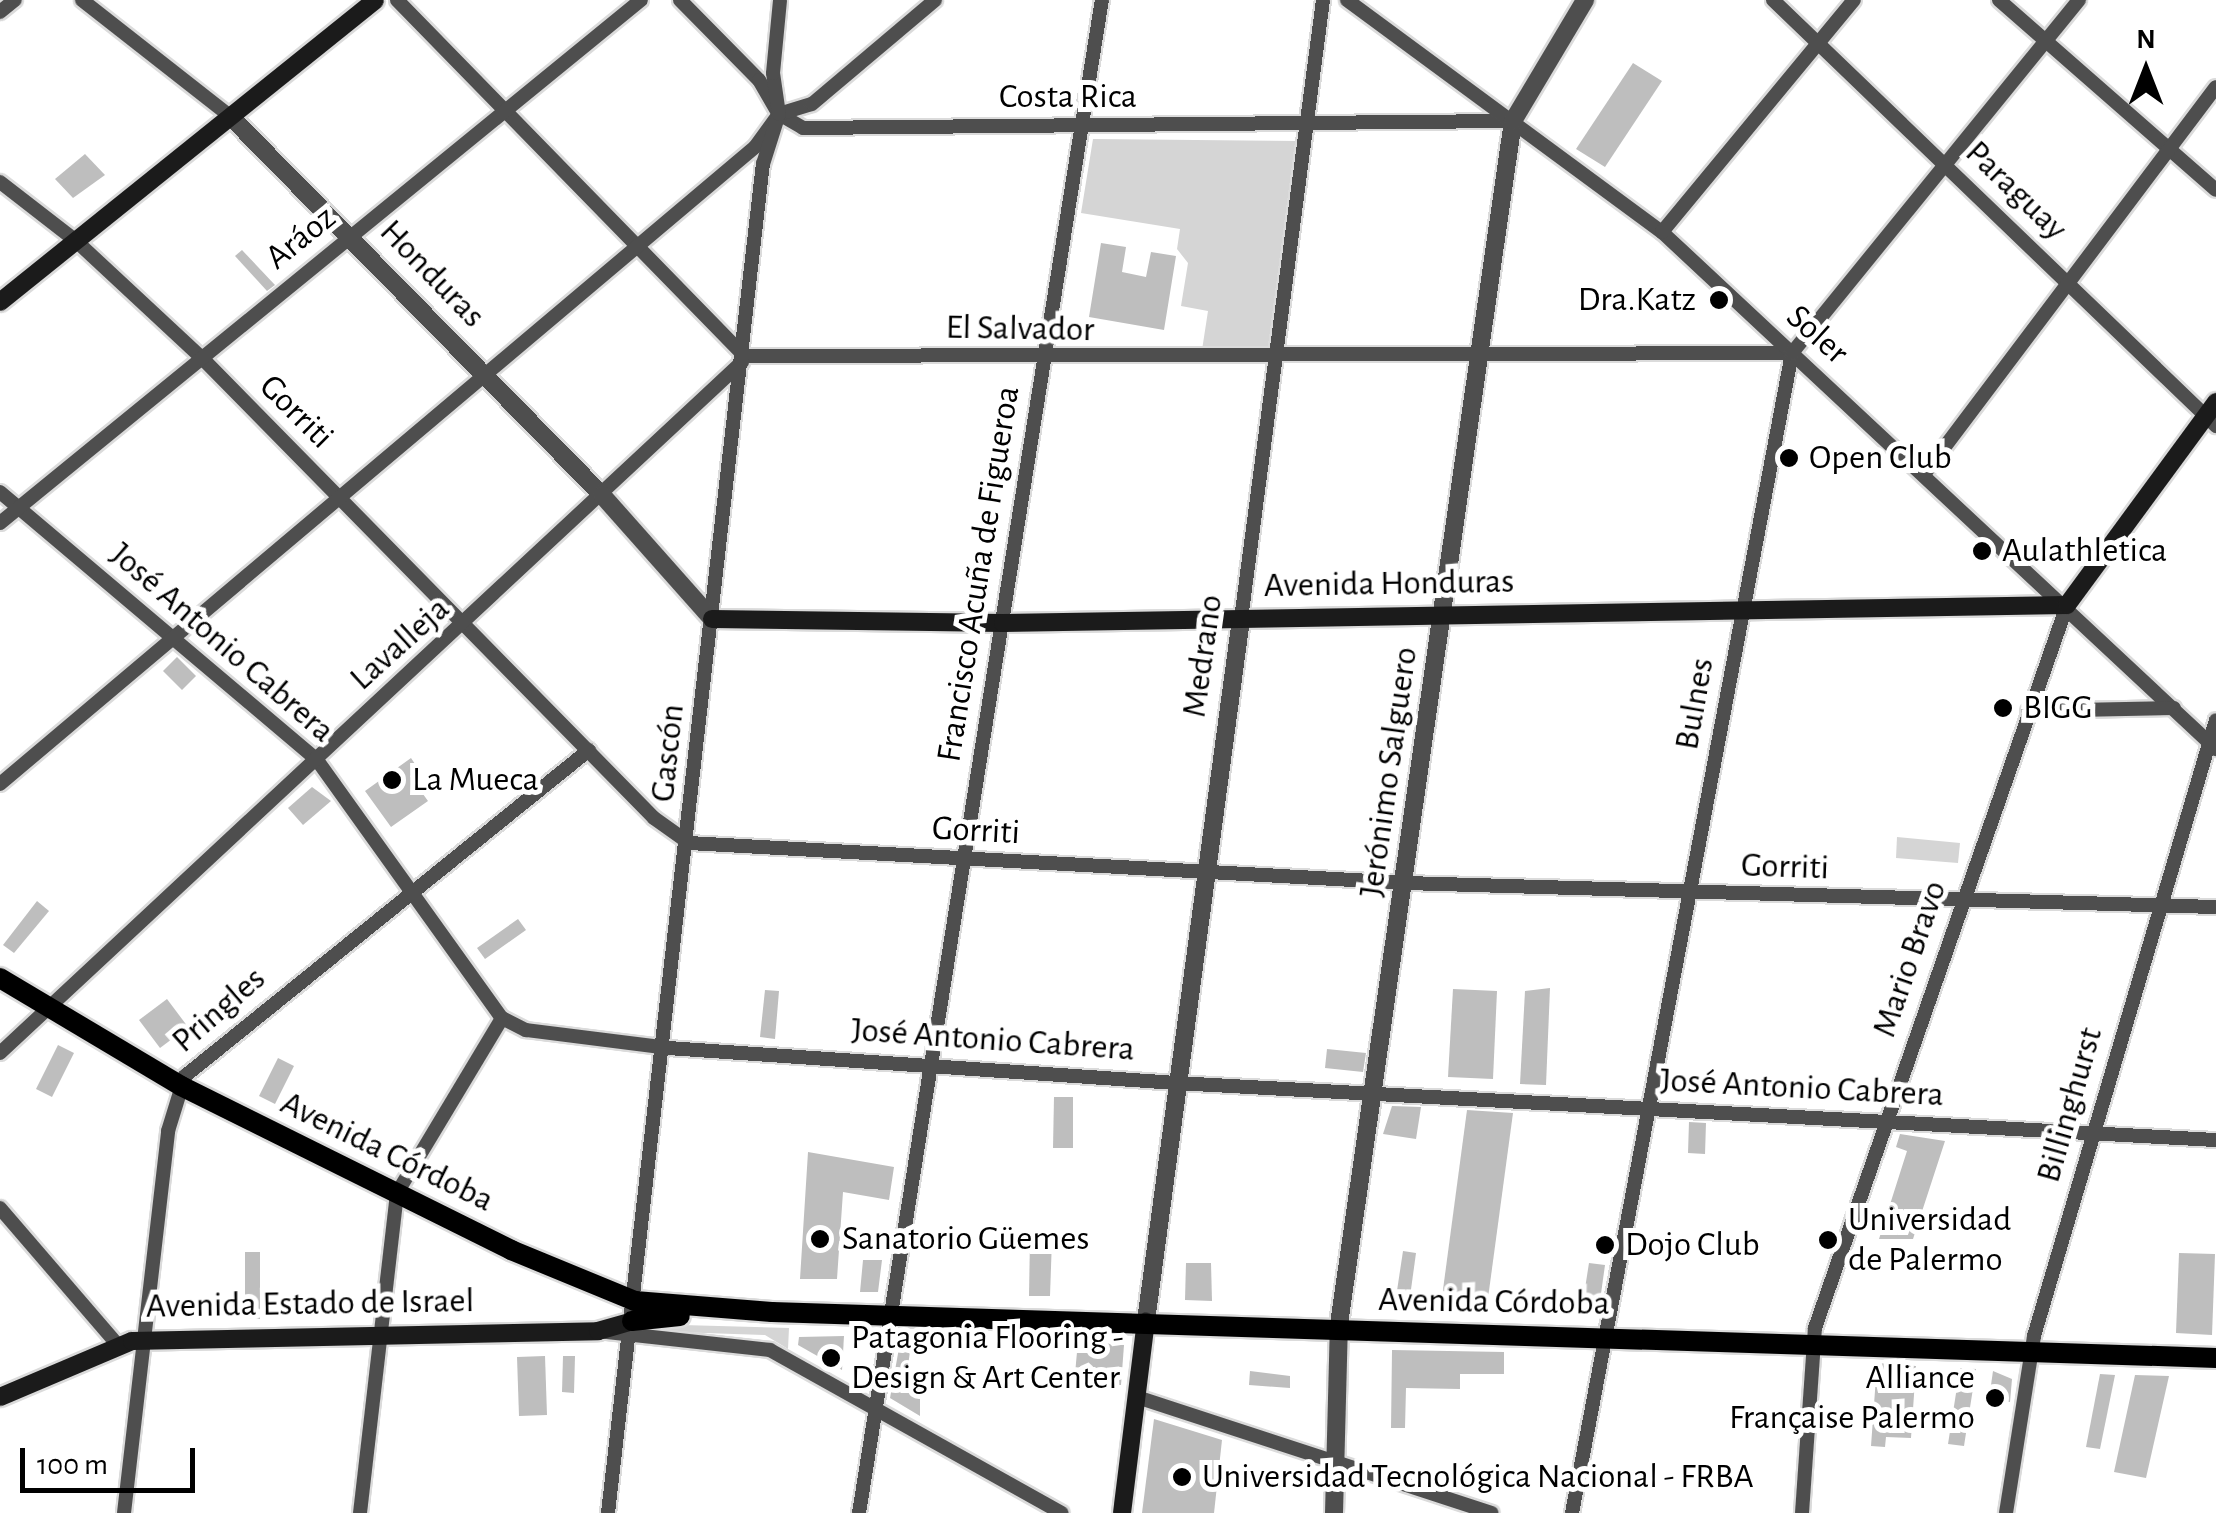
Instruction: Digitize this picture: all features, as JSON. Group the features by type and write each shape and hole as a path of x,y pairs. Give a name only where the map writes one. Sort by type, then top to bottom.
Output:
{"main road":[{"path":"0,302 375,0"},
{"path":"2068,605 2212,415"},
{"name":"Avenida Honduras","path":"712,619 1003,622 2068,605"},
{"name":"Avenida Córdoba","path":"0,978 48,1013 181,1086 397,1193 632,1320 772,1312 1339,1324 1360,1332 1812,1340 2216,1358"},
{"name":"Avenida Estado de Israel","path":"0,1397 116,1343 598,1331 632,1320"},
{"path":"1122,1513 1146,1321"}],"street":[{"path":"0,12 15,0"},
{"name":"Honduras","path":"82,0 232,117 602,495 712,619"},
{"path":"397,0 745,356"},
{"name":"Aráoz","path":"0,523 642,0"},
{"path":"680,0 758,80 778,114"},
{"name":"Gascón","path":"608,1513 668,1048 763,164 778,114 773,72 780,0"},
{"path":"0,784 488,377 755,147 778,114 812,104 935,0"},
{"name":"Francisco Acuña de Figueroa","path":"859,1513 885,1314 1003,622 1102,0"},
{"name":"Medrano","path":"1146,1321 1324,0"},
{"name":"Soler","path":"1347,0 1662,232 2068,605 2212,746"},
{"name":"Jerónimo Salguero","path":"1334,1513 1339,1324 1446,615 1513,121 1586,0"},
{"name":"Paraguay","path":"1773,0 2068,284 2212,415"},
{"path":"1662,232 1854,0"},
{"path":"1999,0 2216,190"},
{"name":"Bulnes","path":"1572,1513 1792,353 2079,0"},
{"path":"1925,473 2216,87"},
{"name":"Costa Rica","path":"778,114 803,128 1309,128 1513,121"},
{"name":"Gorriti","path":"0,182 76,241 202,358 589,750 689,844 963,862 1406,883 1960,903 2216,907"},
{"name":"El Salvador","path":"745,356 1278,360 1792,353"},
{"name":"Lavalleja","path":"0,1053 48,1013 466,625 745,356"},
{"name":"José Antonio Cabrera","path":"0,492 317,760 502,1018 526,1030 668,1048 1176,1083 2216,1140"},
{"name":"Mario Bravo","path":"1802,1513 1812,1340 1960,903 2068,605"},
{"path":"2028,711 2174,708"},
{"name":"Billinghurst","path":"2006,1513 2031,1350 2157,908 2212,746 2216,720"},
{"name":"Pringles","path":"124,1513 168,1131 181,1086 204,1055 589,750"},
{"path":"360,1513 397,1193 502,1018"},
{"path":"0,1208 116,1343"},
{"path":"632,1320 758,1346 1062,1513"},
{"path":"1136,1397 1492,1513"}],"shaded area":[{"path":"1093,139 1298,141 1268,350 1202,350 1208,311 1181,306 1188,263 1177,249 1180,229 1081,213"},
{"path":"1897,837 1960,843 1958,863 1896,858"},
{"path":"646,1324 789,1328 788,1349 765,1335 645,1331"}],"building":[{"path":"1633,63 1662,81 1605,167 1576,149"},
{"path":"85,154 105,175 73,198 55,179"},
{"path":"1101,243 1126,247 1122,272 1146,277 1151,252 1176,256 1164,330 1089,317"},
{"path":"242,250 275,285 267,291 235,256"},
{"path":"212,626 237,650 226,661 205,640"},
{"path":"177,657 196,676 182,690 163,671"},
{"path":"411,758 419,770 410,776 428,801 391,827 365,791"},
{"path":"312,787 331,801 303,825 288,808"},
{"path":"37,901 49,911 14,953 3,945"},
{"path":"518,919 526,930 485,959 477,948"},
{"path":"1550,988 1546,1085 1520,1084 1525,991"},
{"path":"1453,989 1497,991 1493,1079 1448,1077"},
{"path":"765,990 779,991 775,1039 760,1037"},
{"path":"167,999 188,1027 160,1048 139,1020"},
{"path":"58,1045 74,1053 52,1097 36,1089"},
{"path":"1327,1049 1366,1053 1363,1072 1325,1068"},
{"path":"278,1058 294,1066 275,1104 259,1096"},
{"path":"1054,1097 1073,1097 1073,1148 1053,1148"},
{"path":"1392,1106 1421,1107 1416,1139 1383,1134"},
{"path":"1467,1110 1513,1113 1486,1313 1440,1312"},
{"path":"1689,1122 1706,1123 1705,1154 1688,1153"},
{"path":"1900,1134 1945,1141 1913,1239 1879,1239 1907,1151 1896,1147"},
{"name":"Sanatorio Güemes","path":"808,1152 894,1167 889,1200 843,1192 837,1279 800,1279"},
{"path":"1030,1239 1052,1239 1050,1296 1029,1296"},
{"path":"1403,1251 1416,1253 1409,1304 1395,1304"},
{"path":"245,1252 260,1252 260,1319 245,1319"},
{"path":"2179,1253 2215,1254 2212,1335 2176,1333"},
{"path":"863,1260 882,1260 878,1292 860,1292"},
{"path":"1186,1263 1211,1263 1212,1301 1185,1300"},
{"path":"1589,1263 1605,1265 1599,1308 1581,1314"},
{"name":"Patagonia Flooring - Design & Art Center","path":"844,1336 842,1370 798,1345 799,1337"},
{"path":"901,1337 912,1337 907,1373 920,1376 920,1416 890,1398"},
{"path":"1078,1341 1124,1345 1121,1385 1074,1385"},
{"path":"1392,1350 1504,1352 1504,1374 1460,1374 1460,1389 1406,1388 1405,1428 1391,1428"},
{"path":"545,1356 547,1415 519,1416 517,1357"},
{"path":"563,1356 575,1356 574,1393 562,1392"},
{"path":"1877,1363 1916,1366 1911,1438 1886,1437 1885,1447 1871,1446"},
{"path":"1960,1368 1976,1369 1964,1446 1948,1444"},
{"path":"1250,1371 1290,1376 1290,1388 1249,1385"},
{"path":"1993,1371 2012,1379 2010,1402 1989,1399"},
{"path":"2100,1374 2115,1375 2100,1449 2086,1447"},
{"path":"2135,1375 2169,1376 2146,1478 2114,1472"},
{"name":"Universidad Tecnológica Nacional - FRBA","path":"1154,1419 1222,1440 1214,1513 1142,1513"}],"place":[{"name":"Dra.Katz","path":"1719,300"},
{"name":"Open Club","path":"1789,458"},
{"name":"Aulathletica","path":"1982,551"},
{"name":"BIGG","path":"2003,708"},
{"name":"La Mueca","path":"392,780"},
{"name":"Sanatorio Güemes","path":"820,1239"},
{"name":"Universidad de Palermo","path":"1828,1240"},
{"name":"Dojo Club","path":"1605,1245"},
{"name":"Patagonia Flooring - Design & Art Center","path":"831,1358"},
{"name":"Alliance Française Palermo","path":"1995,1398"},
{"name":"Universidad Tecnológica Nacional - FRBA","path":"1182,1477"}]}
